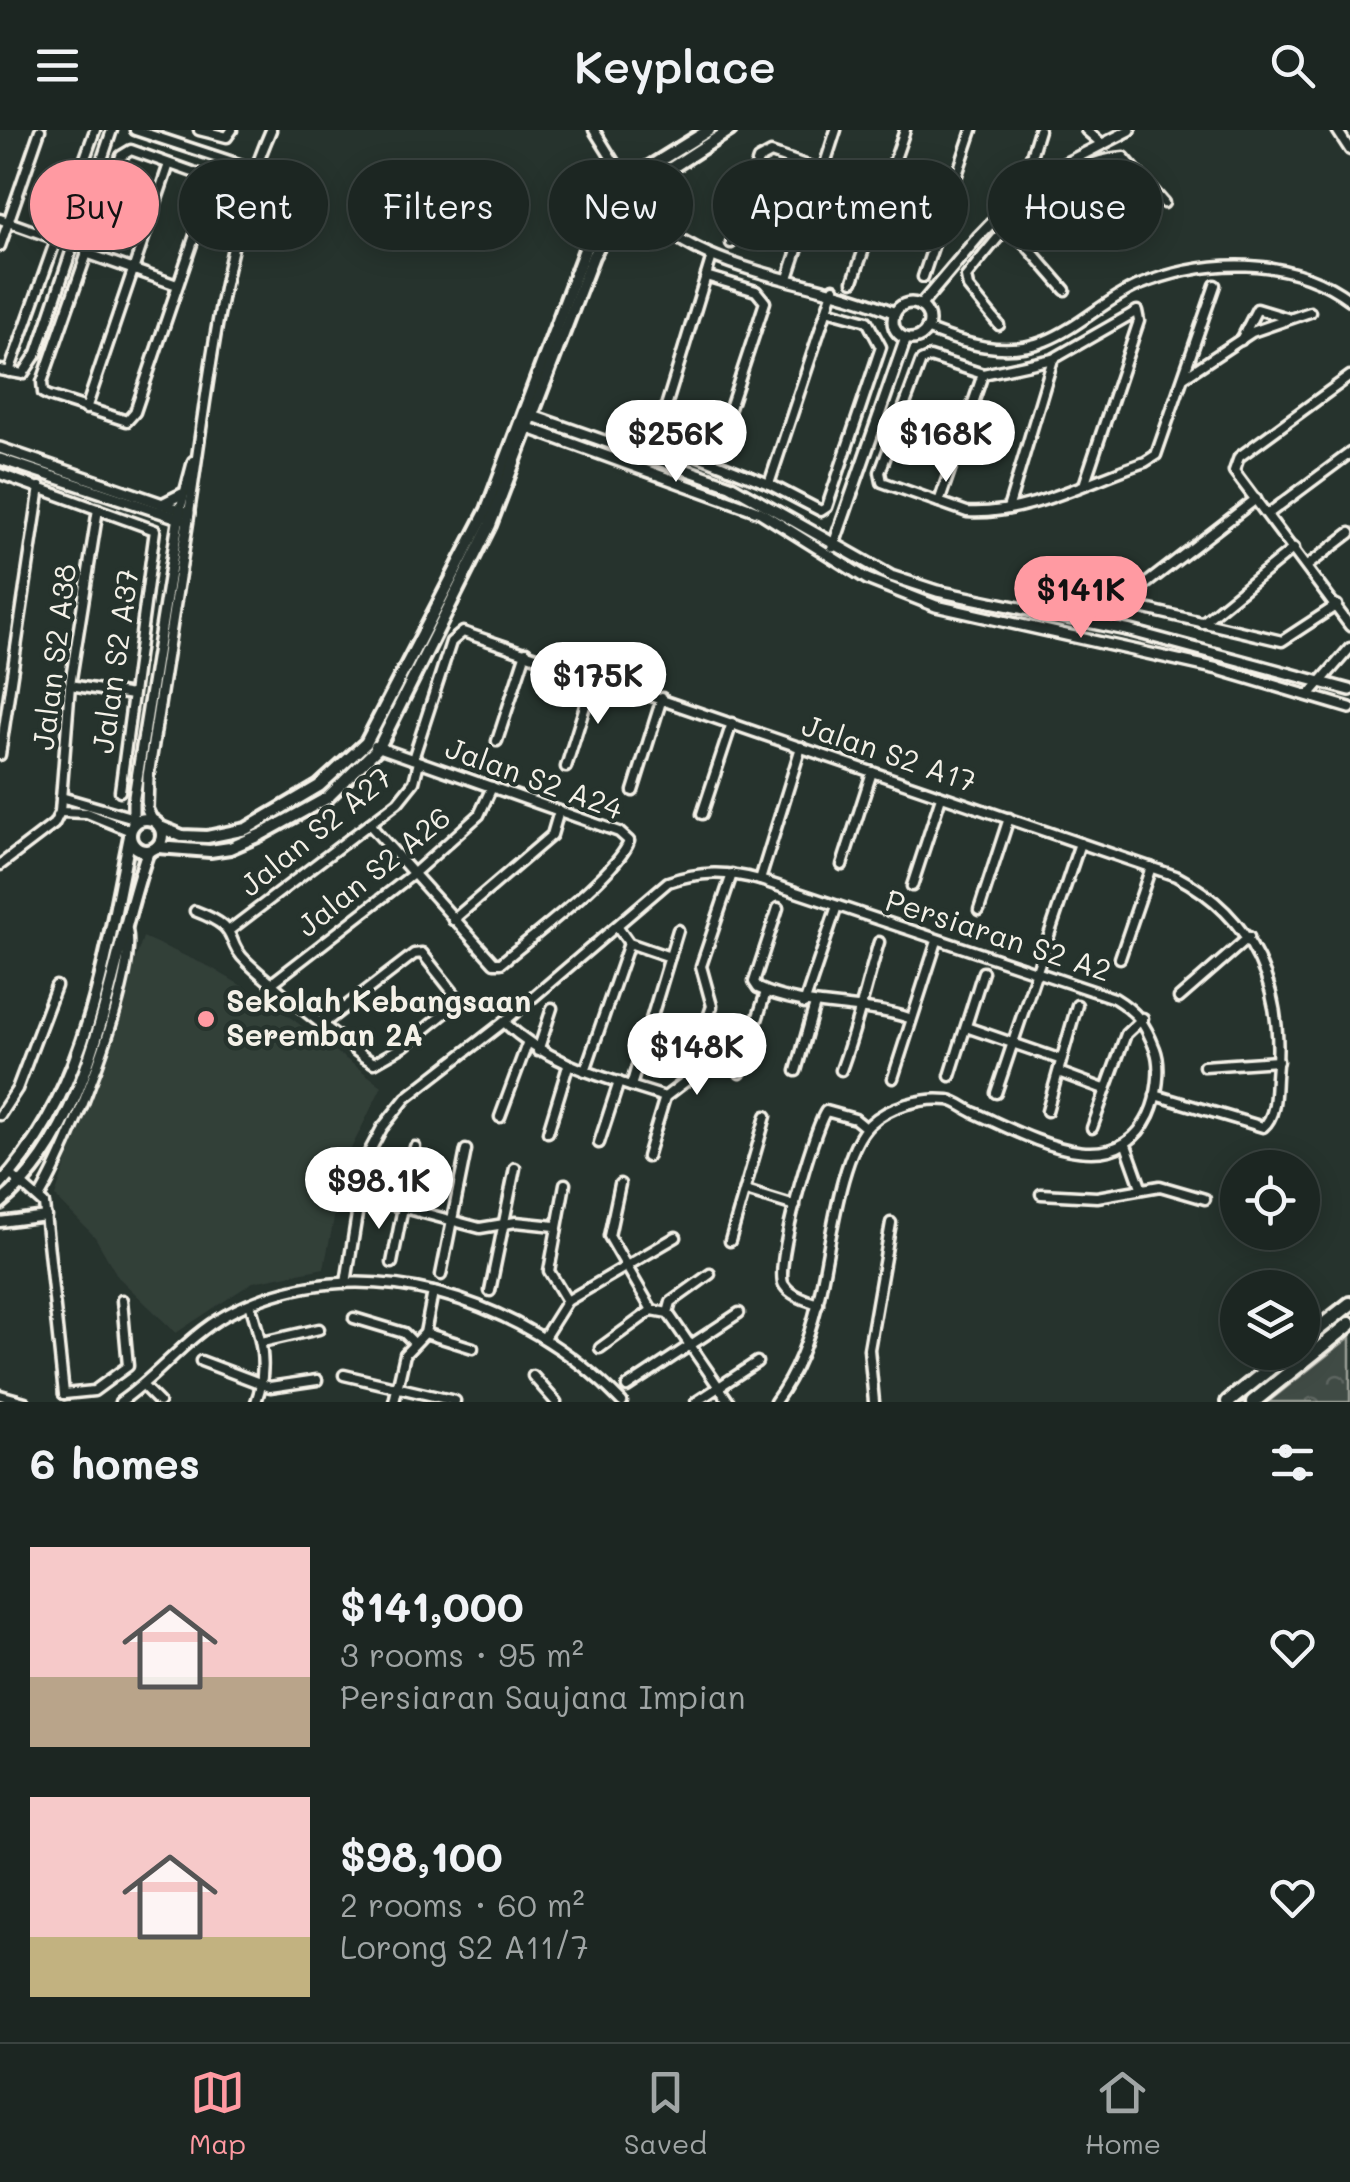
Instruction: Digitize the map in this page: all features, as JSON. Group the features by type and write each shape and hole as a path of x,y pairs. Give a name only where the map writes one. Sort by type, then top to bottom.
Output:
{"highway":[{"path":"1320,1328 1350,1304"},
{"path":"1253,1402 1350,1324"},
{"path":"1228,1402 1268,1370"}],"main road":[{"path":"669,160 709,130"},
{"path":"677,160 730,130"},
{"path":"140,825 134,846 210,851 230,848 327,798 378,747 479,550 586,250"},
{"path":"140,825 194,836 246,828 320,786 366,743 475,536 524,427"},
{"path":"0,1203 21,1185 72,1102 101,1035 126,928 153,849 140,825"},
{"path":"0,1185 54,1110 80,1050 140,825"}],"street":[{"path":"0,246 4,221 40,130"},
{"path":"84,160 94,130"},
{"path":"102,160 112,130"},
{"path":"135,130 227,160"},
{"path":"199,130 227,137 231,132"},
{"path":"258,160 272,130"},
{"path":"594,130 613,160"},
{"path":"826,160 836,130"},
{"path":"895,160 905,130"},
{"path":"962,160 972,130"},
{"path":"1030,160 1039,130"},
{"path":"1086,130 1100,143"},
{"path":"1069,160 1130,130"},
{"path":"1341,132 1350,150"},
{"path":"126,150 169,164 204,176 212,185 134,412 127,420 43,392 42,382 86,253 126,150"},
{"path":"760,160 762,155 782,160"},
{"path":"86,409 169,164"},
{"path":"4,221 30,230"},
{"path":"920,306 988,226"},
{"path":"693,246 712,256 834,288 895,313"},
{"path":"52,250 5,371 24,374 37,354 71,250"},
{"path":"78,250 177,285"},
{"path":"140,825 133,803 196,452 237,250"},
{"path":"788,278 797,250"},
{"path":"853,281 864,250"},
{"path":"923,277 932,250"},
{"path":"988,250 966,277 968,288 999,325"},
{"path":"1031,250 1065,290"},
{"path":"712,256 656,430 660,442 769,484 820,511 827,507 881,347 867,321 827,310"},
{"path":"926,329 977,347 1045,342 1137,286 1187,271 1251,265 1288,269 1350,300"},
{"path":"706,276 756,290 765,302 712,460"},
{"path":"1085,482 1139,321 1140,314 1135,311 1054,360 982,374 930,357 921,361 880,472 882,482 967,512 1008,510 1085,482 1156,455 1215,284"},
{"path":"769,484 834,288"},
{"path":"906,304 920,306 927,314 926,329 916,338 906,338 895,328 895,313 906,304"},
{"path":"1241,340 1257,310 1287,318"},
{"path":"1184,376 1241,340 1287,318 1310,312"},
{"path":"832,549 906,338"},
{"path":"1008,510 1054,360 1045,342"},
{"path":"940,502 982,374"},
{"path":"1349,621 1234,470 1239,458 1350,376"},
{"path":"529,414 730,484 832,549 868,580 936,606 1143,650 1350,708"},
{"path":"524,427 760,512 892,576 937,591 1131,632 1350,690"},
{"path":"0,448 162,504 184,516"},
{"path":"140,825 147,809 148,776 184,516 182,494 196,452"},
{"path":"1268,514 1350,453"},
{"path":"0,459 184,516"},
{"path":"0,474 98,508"},
{"path":"0,755 4,675 40,487"},
{"path":"162,504 182,494"},
{"path":"1256,499 1138,590 1133,606 1282,641 1337,605"},
{"name":"Jalan S2 A37","path":"98,508 150,525 157,537 120,791"},
{"name":"Jalan S2 A38","path":"60,812 70,685 98,508"},
{"path":"1308,566 1350,534"},
{"path":"1202,623 1294,548"},
{"name":"Jalan S2 A17","path":"416,760 456,634 463,632 1151,867 1204,891 1248,937 1272,988 1278,1061 1274,1106 1262,1127 1155,1095"},
{"path":"1310,695 1350,648"},
{"path":"497,741 526,652"},
{"path":"566,767 595,674"},
{"path":"70,685 132,694"},
{"path":"632,791 662,698"},
{"path":"702,814 732,723"},
{"name":"Jalan S2 A24","path":"366,743 620,832 629,841 501,963 488,961 452,920"},
{"path":"760,880 802,747"},
{"name":"Jalan S2 A27","path":"230,929 408,791 416,760"},
{"path":"842,865 872,772"},
{"name":"Jalan S2 A26","path":"272,982 412,874 480,815 492,787"},
{"path":"912,886 940,796"},
{"path":"61,797 119,810 140,825"},
{"path":"119,810 133,803"},
{"path":"370,824 452,920 552,835 559,810"},
{"path":"0,864 54,824 60,812 88,813 140,825"},
{"path":"978,910 1008,818"},
{"path":"996,1092 1080,843"},
{"path":"1120,958 1151,867"},
{"name":"Persiaran S2 A2","path":"346,1283 366,1158 382,1128 406,1098 504,1022 668,882 690,874 732,874 760,880 1114,998 1143,1018"},
{"path":"647,1157 665,1097 686,1081 707,1021 712,1001 701,966 732,874"},
{"path":"804,1004 837,906"},
{"path":"778,908 754,982 766,992 804,1004 862,1005 909,1018"},
{"path":"195,911 230,929 244,960 322,1024 374,1063 460,1001 428,956 414,954 322,1024"},
{"path":"617,926 628,943 670,957"},
{"path":"630,1086 678,930"},
{"path":"1179,998 1248,937"},
{"path":"893,1078 909,1018 937,941"},
{"path":"841,1070 880,942"},
{"path":"585,1071 628,943"},
{"path":"950,1076 983,972"},
{"path":"0,1115 17,1090 56,986"},
{"path":"740,1073 766,992"},
{"path":"796,1071 815,1004"},
{"path":"1047,1112 1061,1073 1059,1059 1078,1005"},
{"path":"538,1050 552,1008"},
{"path":"775,1402 802,1357 818,1304 841,1188 866,1128 893,1110 921,1100 953,1100 1048,1144 1096,1155 1126,1145 1139,1135 1155,1095 1159,1058 1143,1018 1126,1034 1092,1128"},
{"path":"504,1022 527,1044 568,1066 665,1097"},
{"path":"966,1027 1059,1059"},
{"path":"39,1198 73,1126 101,1035"},
{"path":"500,1117 527,1044"},
{"path":"1204,1066 1278,1061"},
{"path":"548,1132 568,1066"},
{"path":"1061,1073 1104,1089"},
{"path":"599,1143 619,1082"},
{"path":"818,1304 798,1298 784,1286 779,1272 796,1206 826,1111 856,1119 866,1128"},
{"path":"730,1241 766,1116"},
{"path":"1126,1145 1141,1187"},
{"path":"392,1263 415,1146"},
{"path":"441,1275 466,1150"},
{"path":"490,1291 515,1168"},
{"path":"10,1174 39,1198 46,1216 64,1394"},
{"path":"565,1184 548,1271 567,1301"},
{"path":"620,1184 609,1234 652,1310"},
{"path":"1041,1194 1108,1197 1141,1187 1168,1187 1205,1199"},
{"path":"746,1191 796,1206"},
{"path":"358,1196 480,1228 504,1224 555,1226"},
{"path":"0,1222 46,1216"},
{"path":"874,1402 869,1348 891,1223"},
{"path":"545,1336 567,1301 676,1236"},
{"path":"668,1312 671,1302 710,1274"},
{"path":"120,1402 223,1317 293,1289 346,1283 433,1292 504,1315 545,1336 622,1402"},
{"path":"394,1402 405,1354 425,1333 433,1292"},
{"path":"55,1402 64,1394 94,1390 128,1366 122,1300"},
{"path":"250,1304 262,1342 263,1384 256,1402"},
{"path":"600,1348 652,1310 668,1312 729,1402"},
{"path":"627,1387 739,1313"},
{"path":"354,1318 404,1332 413,1342"},
{"path":"262,1342 319,1329"},
{"path":"425,1333 473,1348"},
{"path":"201,1361 276,1388 317,1380"},
{"path":"696,1402 757,1362"},
{"path":"344,1375 454,1400"},
{"path":"534,1376 556,1402"},
{"path":"144,1386 159,1402"},
{"path":"606,1402 614,1394"},
{"path":"0,1395 25,1402"}],"shaded area":[{"path":"143,937 210,967 271,1003 382,1086 346,1159 324,1268 253,1282 176,1333 118,1277 95,1237 55,1196"}],"green space":[{"path":"1350,1337 1350,1402 1268,1402 1308,1370 1320,1370 1320,1361"}],"place":[{"name":"Sekolah Kebangsaan Seremban 2A","path":"206,1019"}]}
